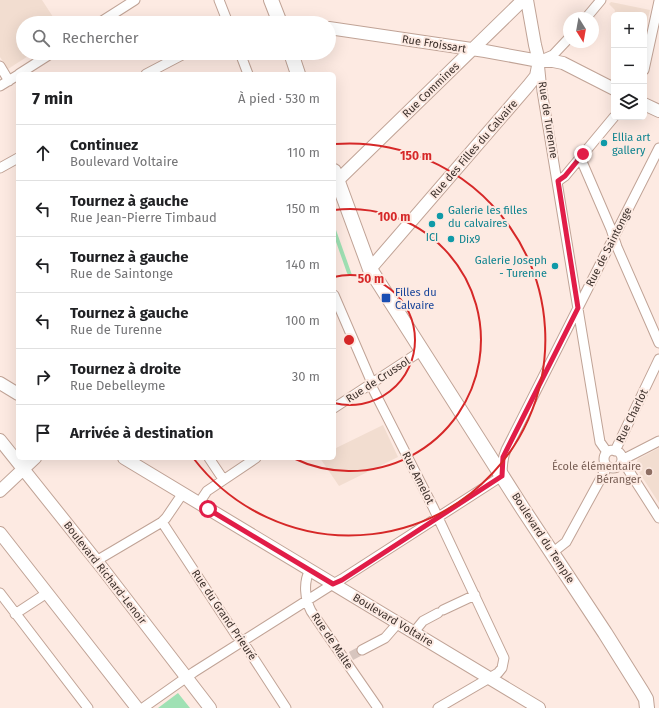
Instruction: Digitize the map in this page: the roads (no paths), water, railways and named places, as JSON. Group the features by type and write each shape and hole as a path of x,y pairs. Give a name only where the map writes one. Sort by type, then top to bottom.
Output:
{"main road":[{"path":"271,0 277,16"},
{"path":"293,60 297,72"},
{"name":"Boulevard du Temple","path":"336,181 370,269 421,351 605,633 646,699 647,708"}],"street":[{"path":"110,16 135,0"},
{"path":"219,0 225,16"},
{"name":"Rue Commines","path":"336,177 472,50 523,0"},
{"name":"Rue de Turenne","path":"527,0 539,61 542,91 601,444 611,452"},
{"path":"591,12 601,0"},
{"path":"647,56 659,1"},
{"name":"Rue Froissart","path":"336,29 539,61 553,61 562,63 611,88"},
{"path":"539,61 553,55 563,44"},
{"path":"22,72 41,60"},
{"path":"150,72 173,60"},
{"path":"243,60 247,72"},
{"name":"Rue des Filles du Calvaire","path":"370,269 528,86 536,76 539,61"},
{"path":"0,66 9,81"},
{"path":"0,86 16,76"},
{"path":"647,105 659,111"},
{"path":"558,181 565,176 612,120"},
{"name":"Rue de Saintonge","path":"502,476 503,457 659,148"},
{"path":"0,168 16,159"},
{"path":"579,159 586,171 659,343"},
{"name":"Rue Amelot","path":"336,300 372,383 373,389 438,517 504,658 502,668 498,673 438,708"},
{"name":"Rue de Crussol","path":"336,407 421,351"},
{"name":"Rue Charlot","path":"611,452 659,359"},
{"path":"0,383 16,393"},
{"name":"Boulevard Richard-Lenoir","path":"0,440 96,562 183,679 210,708"},
{"path":"607,467 618,467 622,460 659,441"},
{"path":"607,467 604,460 611,452 620,454 622,460 659,518"},
{"path":"0,491 33,460"},
{"name":"Boulevard Voltaire","path":"127,460 539,708"},
{"path":"210,460 223,479"},
{"path":"198,503 207,491 253,460"},
{"path":"552,553 566,542 607,467"},
{"path":"143,708 183,679 333,584 342,580 502,476"},
{"path":"96,562 162,522 183,493"},
{"name":"Rue du Grand Prieuré","path":"162,522 286,708"},
{"path":"0,533 138,708"},
{"name":"Rue de Malte","path":"310,570 306,577 306,601 311,611 348,657 378,708"},
{"path":"0,593 88,708"},
{"path":"15,614 47,593"},
{"path":"414,632 423,621 475,595"},
{"path":"362,650 385,638 398,623"}],"tunnel":[{"path":"351,656 362,650"}],"place":[{"name":"Ellia art gallery","path":"604,143"},
{"name":"Galerie les filles du calvaires","path":"440,216"},
{"name":"ICI","path":"432,224"},
{"name":"Dix9","path":"451,239"},
{"name":"Galerie Joseph - Turenne","path":"555,266"},
{"name":"Filles du Calvaire","path":"386,298"},
{"name":"École élémentaire Béranger","path":"649,472"}]}
